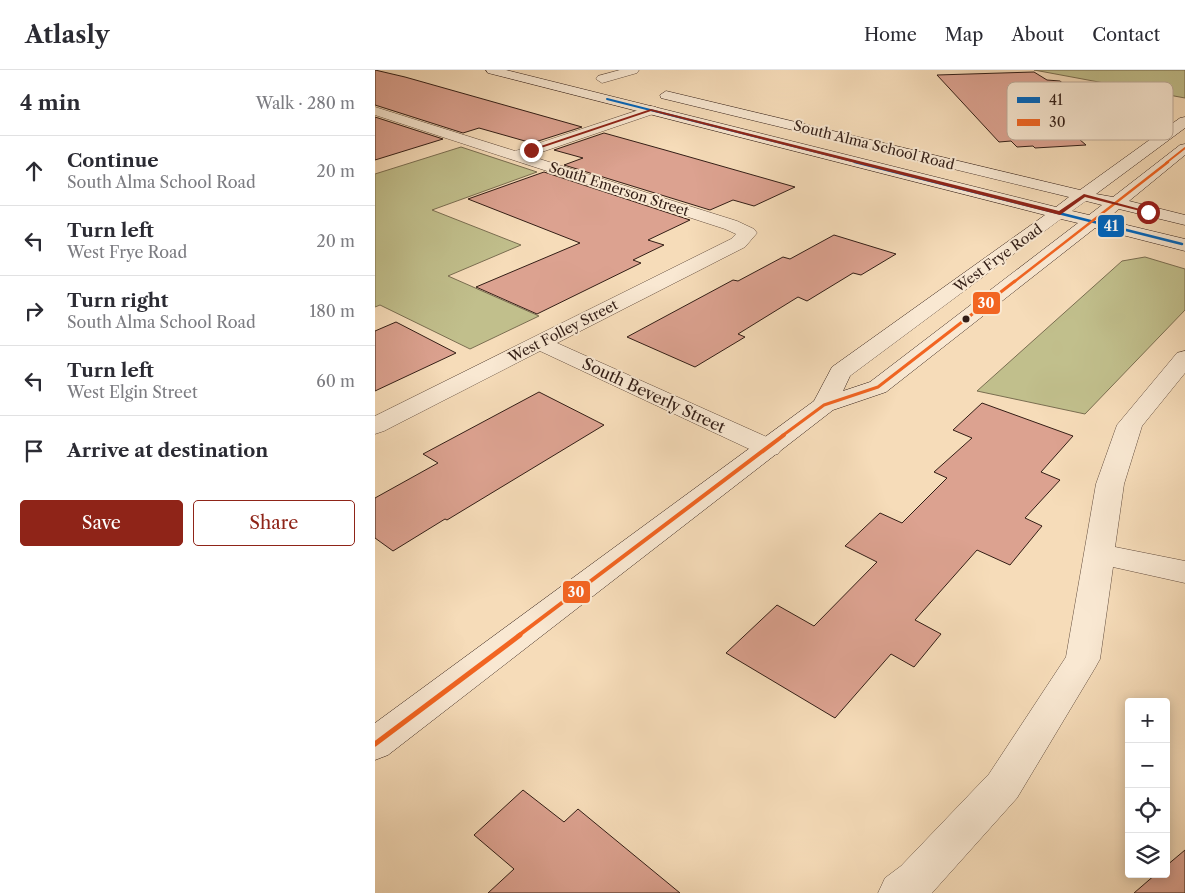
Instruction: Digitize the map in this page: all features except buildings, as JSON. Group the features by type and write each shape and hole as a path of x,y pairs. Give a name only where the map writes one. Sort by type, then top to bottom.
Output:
{"street":[{"name":"South Alma School Road","path":"492,70 1185,245"},
{"path":"602,79 633,70"},
{"path":"586,76 631,86"},
{"name":"South Alma School Road","path":"650,91 1185,220"},
{"path":"515,156 651,110"},
{"name":"South Emerson Street","path":"375,111 731,225 748,233"},
{"path":"375,123 395,117"},
{"name":"West Frye Road","path":"1173,130 1185,121"},
{"name":"West Frye Road","path":"824,405 840,372 1159,140"},
{"name":"West Frye Road","path":"375,744 824,405 877,387 1116,204 1185,148"},
{"name":"West Folley Street","path":"375,426 738,243 748,233"},
{"name":"South Beverly Street","path":"540,343 769,448"},
{"path":"900,893 916,880 1003,786 1083,659 1111,484 1130,424 1185,358"},
{"path":"1099,554 1185,572"}],"shaded area":[{"path":"1034,70 1185,70 1185,98 1173,96 1173,82 1099,82"},
{"path":"461,147 537,172 432,210 521,245 448,276 539,316 470,349 380,305 375,307 375,174"},
{"path":"1145,257 1185,269 1185,310 1085,414 977,391 1122,261"}],"transit line":[{"name":"41","path":"607,99 1182,244"},
{"name":"30","path":"375,744 824,405 878,387 1185,148"}],"route":[{"path":"531,150 651,110 1060,213 1084,196 1148,212"}]}
